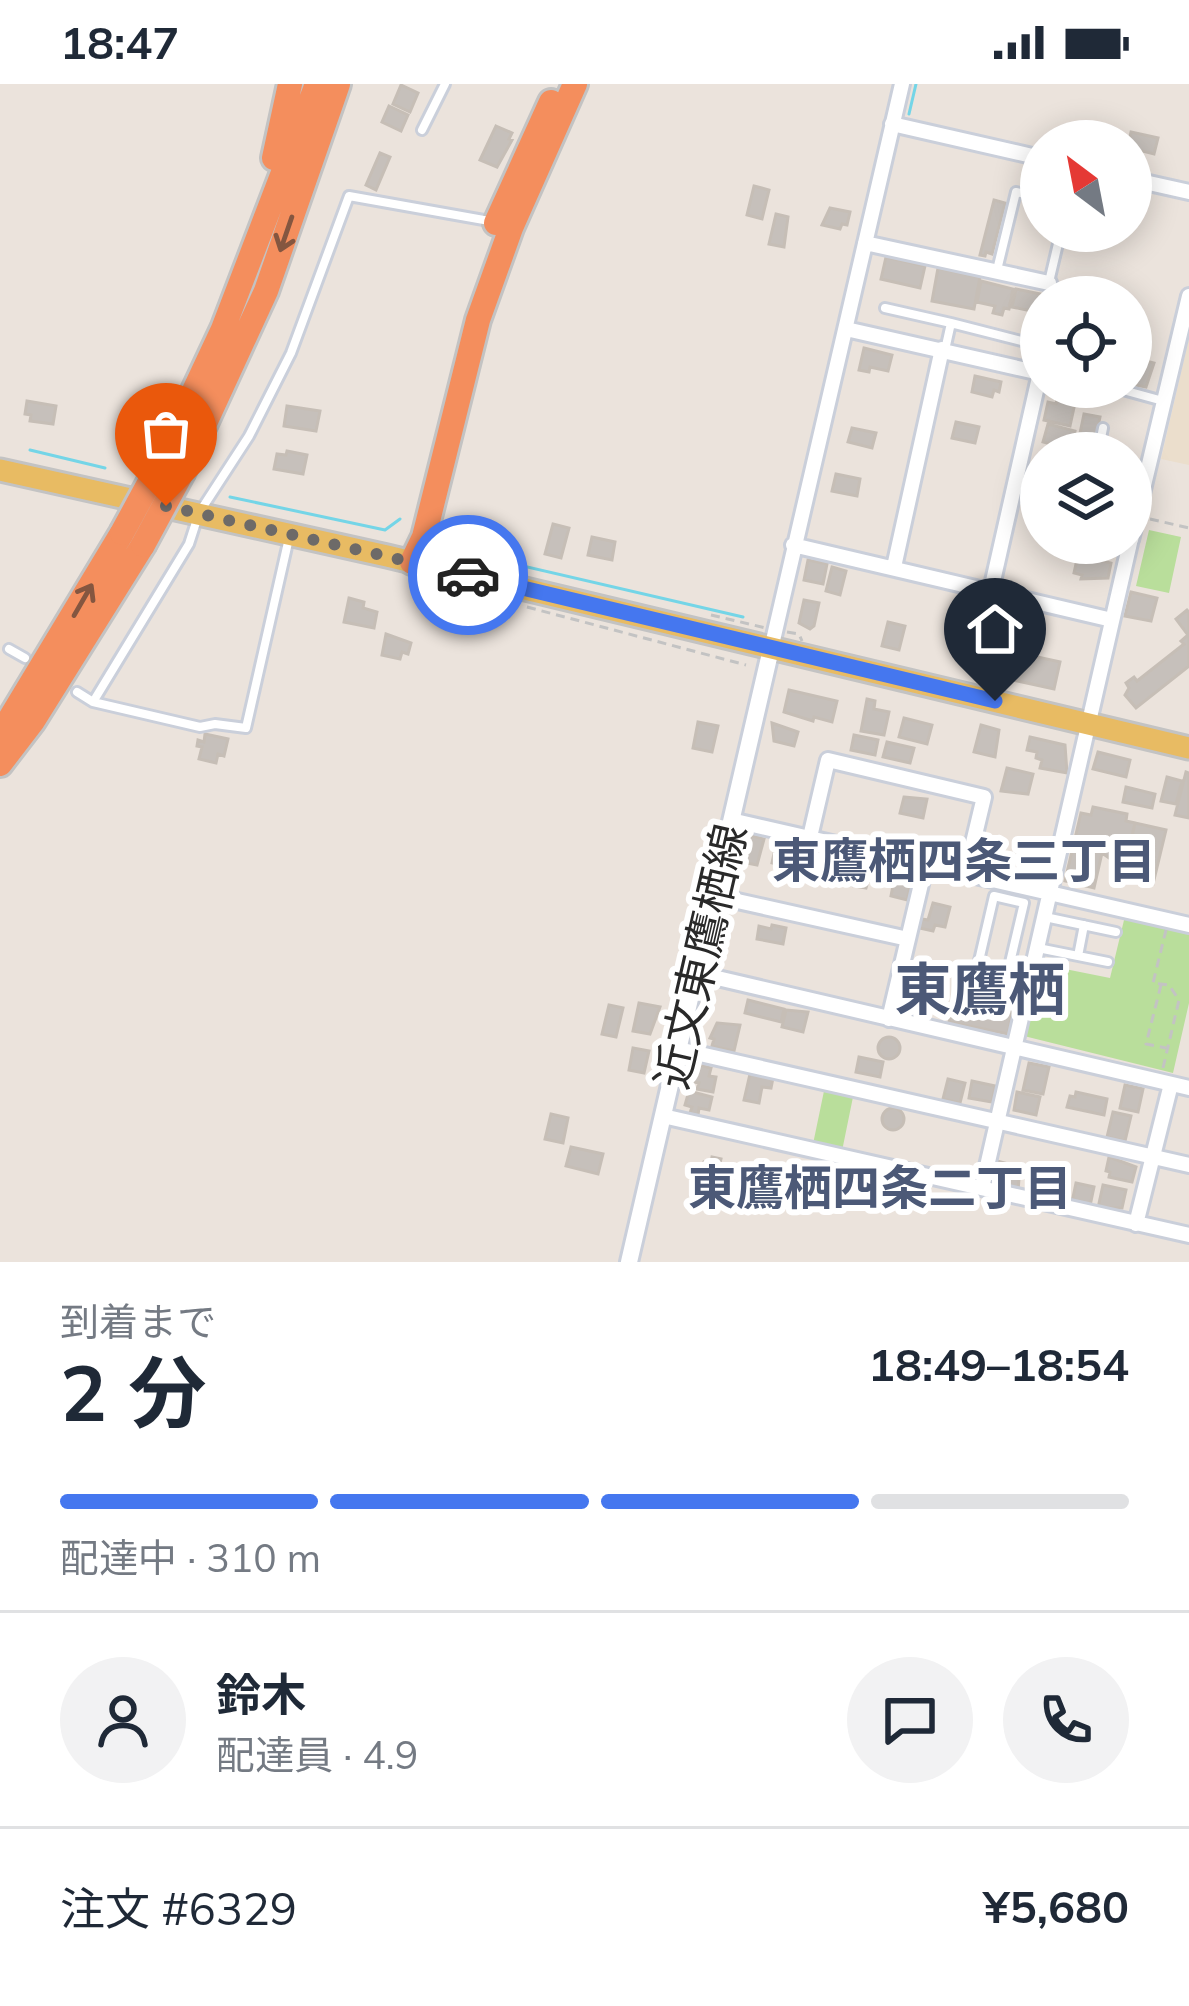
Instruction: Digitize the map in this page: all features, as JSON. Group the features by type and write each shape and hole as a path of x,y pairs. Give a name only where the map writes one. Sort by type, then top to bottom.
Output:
{"highway":[{"path":"172,467 247,245 282,130 290,84"},
{"path":"172,467 316,84"},
{"path":"0,764 33,721 266,291 338,84"},
{"path":"309,166 354,84"},
{"path":"412,562 424,537 478,320 559,84"},
{"path":"412,562 411,534 496,223 575,84"},
{"path":"0,735 133,539"}],"main road":[{"path":"0,470 412,562 1189,748"}],"street":[{"path":"771,649 902,84"},
{"path":"892,124 1020,153"},
{"path":"1152,184 1189,192"},
{"path":"865,243 1020,277"},
{"path":"1152,454 1189,296"},
{"path":"846,329 1020,367"},
{"path":"894,568 943,350"},
{"path":"991,590 1032,408"},
{"path":"793,545 1112,620"},
{"path":"982,1189 1126,564"},
{"name":"近文東鷹栖線","path":"629,1262 771,649"},
{"path":"810,837 828,760 984,797 966,872"},
{"path":"731,820 966,872 1006,890 1050,892 1189,925"},
{"path":"889,1019 926,863"},
{"path":"715,896 908,939"},
{"path":"696,974 1189,1088"},
{"path":"678,1049 1189,1165"},
{"path":"1136,1224 1154,1156 1165,1082"},
{"path":"663,1116 1189,1235"}],"lane":[{"path":"422,130 445,84"},
{"path":"996,272 1016,192 1020,193"},
{"path":"92,701 189,544 199,513 249,436 291,353 349,196 496,223"},
{"path":"885,308 1020,341"},
{"path":"943,350 951,323"},
{"path":"1152,398 1164,401"},
{"path":"1102,432 1103,428"},
{"path":"76,692 92,701 200,727 246,728 290,534"},
{"path":"9,649 25,658"},
{"path":"1008,971 1024,903 1006,890 994,896 978,964 1008,971 1030,976"},
{"path":"1097,928 1102,904"},
{"path":"1044,917 1116,932"},
{"path":"1078,956 1084,925"},
{"path":"1037,948 1108,962"}],"path":[{"path":"1152,519 1189,528"},
{"path":"1165,1082 1179,1000 1173,988 1154,983 1168,920"},
{"path":"1161,984 1146,1044 1167,1049"}],"shaded area":[{"path":"1189,338 1189,465 1161,459"}],"green space":[{"path":"1152,531 1181,537 1169,593 1136,586 1141,564 1152,564"},
{"path":"1125,916 1189,931 1189,1003 1173,1073 1024,1036 1040,964 1110,978"},
{"path":"824,1091 853,1097 842,1151 813,1144"}],"building":[{"path":"401,85 418,93 410,112 393,104"},
{"path":"389,106 408,115 401,131 382,122"},
{"path":"496,126 512,133 497,167 480,160"},
{"path":"380,153 390,157 376,190 366,185"},
{"path":"754,186 769,190 762,219 747,215"},
{"path":"994,200 1005,203 992,254 980,255"},
{"path":"830,208 850,212 847,225 840,229 822,225"},
{"path":"776,214 788,217 784,247 769,244"},
{"path":"886,257 925,266 920,288 881,279"},
{"path":"938,268 980,277 974,309 932,301"},
{"path":"981,281 1013,289 1009,309 1004,308 1002,315 993,313 995,306 977,302"},
{"path":"1016,289 1020,290 1020,309 1012,307"},
{"path":"864,348 892,355 888,371 859,370"},
{"path":"975,376 1001,382 999,392 994,390 992,397 972,392"},
{"path":"27,401 56,406 53,424 30,421 31,415 25,414"},
{"path":"287,406 320,411 316,431 284,426"},
{"path":"1047,408 1074,408 1070,426 1044,420"},
{"path":"1084,414 1100,417 1097,432 1080,432"},
{"path":"956,422 979,427 975,443 952,438"},
{"path":"1048,424 1075,431 1075,432 1046,432"},
{"path":"852,428 876,433 872,448 848,442"},
{"path":"277,454 307,455 303,474 274,469"},
{"path":"836,474 860,479 857,496 832,491"},
{"path":"553,524 569,528 561,558 545,554"},
{"path":"592,537 615,542 612,560 588,555"},
{"path":"808,560 827,564 823,584 804,580"},
{"path":"1076,564 1111,564 1108,578 1081,579 1082,575 1074,573"},
{"path":"832,567 846,571 840,595 826,591"},
{"path":"1131,592 1157,598 1151,621 1125,616"},
{"path":"349,598 377,612 374,628 344,622"},
{"path":"804,600 819,603 810,629 799,623"},
{"path":"1189,612 1189,666 1136,708 1125,695 1126,683 1134,677 1137,681 1184,644 1181,641 1188,635 1176,619"},
{"path":"888,622 905,626 899,650 882,646"},
{"path":"386,634 411,643 408,654 402,652 400,659 382,655"},
{"path":"1019,653 1060,662 1054,689 1013,680"},
{"path":"789,690 837,701 832,722 784,712"},
{"path":"867,699 875,701 874,709 889,712 884,735 861,731"},
{"path":"904,718 932,725 927,744 899,737"},
{"path":"698,722 718,726 712,752 693,748"},
{"path":"772,723 798,732 794,746 774,741"},
{"path":"981,725 999,730 995,757 974,752"},
{"path":"205,734 228,739 224,756 218,754 216,763 199,759 202,747 197,746 198,740 204,742"},
{"path":"854,735 878,740 875,755 851,750"},
{"path":"1030,737 1065,745 1067,773 1040,768 1037,752 1027,750"},
{"path":"887,742 914,748 910,763 883,757"},
{"path":"1098,752 1130,760 1126,777 1093,769"},
{"path":"1007,768 1033,774 1028,794 1001,791"},
{"path":"1189,773 1189,818 1175,815"},
{"path":"1167,777 1182,781 1176,804 1161,801"},
{"path":"1126,787 1155,794 1152,808 1123,802"},
{"path":"904,797 927,799 923,818 900,813"},
{"path":"1093,807 1127,814 1126,821 1135,823 1127,859 1112,860 1102,853 1094,888 1065,881 1081,813 1091,815"},
{"path":"1135,823 1166,830 1153,884 1122,877"},
{"path":"744,834 764,839 757,865 737,861"},
{"path":"812,847 826,851 819,878 805,874"},
{"path":"775,849 804,856 801,870 772,863"},
{"path":"855,860 872,864 872,882 866,888 849,885"},
{"path":"895,875 912,879 907,900 891,896"},
{"path":"933,903 950,907 945,927 919,928 922,919 928,920"},
{"path":"772,925 786,928 783,944 757,939 759,926 771,929"},
{"path":"960,968 997,975 994,985 1004,990 1004,1001 1014,1003 1008,1034 949,1022"},
{"path":"915,979 940,985 937,996 931,994 929,1006 909,1001"},
{"path":"748,1000 784,1009 781,1022 745,1013"},
{"path":"639,1003 660,1007 650,1034 633,1031"},
{"path":"609,1005 623,1008 616,1037 602,1034"},
{"path":"786,1010 808,1012 803,1032 782,1027"},
{"path":"717,1023 740,1025 734,1051 712,1046 714,1039 710,1038"},
{"path":"889,1037 900,1048 889,1059 878,1048"},
{"path":"633,1048 649,1051 644,1073 629,1070"},
{"path":"859,1057 883,1062 880,1077 856,1072"},
{"path":"1029,1063 1049,1067 1043,1094 1023,1090"},
{"path":"692,1067 711,1068 709,1076 716,1077 713,1092 697,1089 699,1083 689,1081"},
{"path":"750,1074 773,1078 771,1088 762,1087 759,1103 744,1100"},
{"path":"948,1079 965,1083 960,1103 943,1099"},
{"path":"972,1081 995,1086 992,1102 969,1098"},
{"path":"1125,1085 1143,1089 1138,1112 1120,1108"},
{"path":"689,1091 712,1097 709,1110 690,1113 692,1107 685,1105"},
{"path":"1017,1092 1040,1097 1036,1115 1014,1110"},
{"path":"1076,1092 1107,1099 1104,1115 1067,1107"},
{"path":"893,1108 904,1119 893,1130 882,1119"},
{"path":"1113,1112 1131,1116 1125,1141 1107,1137"},
{"path":"551,1114 568,1118 563,1143 545,1139"},
{"path":"571,1147 603,1154 598,1174 566,1166"},
{"path":"712,1157 721,1159 715,1184 699,1180 704,1162 711,1163"},
{"path":"1109,1157 1136,1167 1132,1182 1109,1177"},
{"path":"997,1161 1020,1167 1018,1191 1007,1189 1010,1179 993,1175"},
{"path":"1076,1183 1094,1187 1090,1206 1072,1202"},
{"path":"1103,1185 1126,1190 1122,1208 1098,1208"}],"waterway":[{"path":"909,114 916,84"},
{"path":"30,450 105,468"},
{"path":"230,497 385,530 400,519"},
{"path":"442,530 454,550 743,617"}],"way so far":[{"path":"166,506 468,575"}],"district":[{"name":"東鷹栖四条三丁目","path":"964,860"},
{"name":"東鷹栖","path":"980,988"},
{"name":"東鷹栖四条二丁目","path":"880,1187"}],"route":[{"path":"468,575 995,701"}]}
